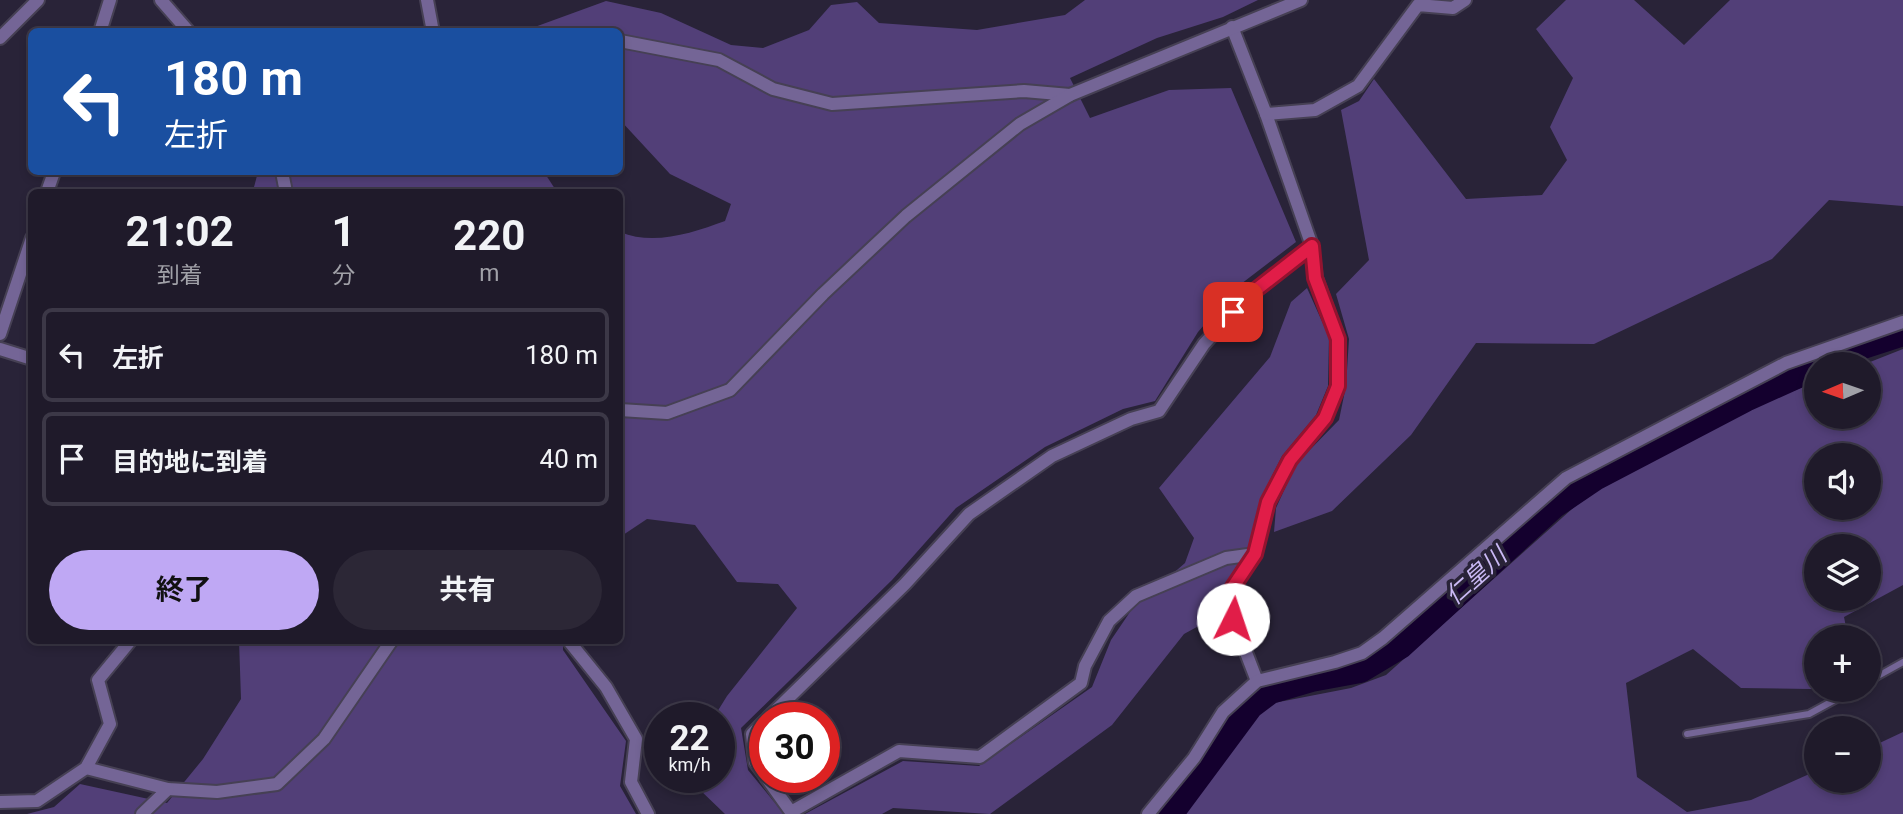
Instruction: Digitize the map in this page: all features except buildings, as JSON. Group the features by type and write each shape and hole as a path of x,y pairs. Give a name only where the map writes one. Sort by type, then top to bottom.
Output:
{"street":[{"path":"0,38 38,0"},
{"path":"101,28 110,0"},
{"path":"161,0 186,28"},
{"path":"427,0 432,28"},
{"path":"623,410 667,413 730,390 823,294 906,216 1020,124 1070,95 1301,0"},
{"path":"1266,114 1315,110 1358,86 1418,5 1450,4 1465,0"},
{"path":"1232,27 1312,246 1315,278 1338,339 1338,386 1325,418 1290,460 1268,502 1255,554 1233,587 1233,619 1257,681"},
{"path":"623,42 719,60 773,89 832,104 1024,91 1070,95"},
{"path":"784,702 905,584 969,514 1052,456 1131,419 1159,411 1204,344 1248,296 1312,246"},
{"path":"0,334 28,250"},
{"path":"1148,814 1194,758 1223,712 1257,681 1362,653 1383,638 1566,478 1786,363 1903,322"},
{"path":"0,349 28,358"},
{"path":"840,784 899,751 980,757 1081,683 1085,666 1109,621 1136,596 1226,558 1255,554"},
{"path":"0,802 37,801 86,768 110,724 98,680 128,644"},
{"path":"86,768 168,789 217,792 277,784 324,739 389,644"},
{"path":"571,644 606,687 636,739 631,782 648,814"},
{"path":"142,814 168,789"},
{"path":"778,793 791,812 825,793"}],"lane":[{"path":"1881,674 1903,662"},
{"path":"1687,734 1809,714 1831,702"}],"shaded area":[{"path":"1085,0 1258,0 1223,17 1157,38 1070,78 1090,118 1169,90 1231,88 1296,242 1237,287 1198,332 1155,401 1123,409 1045,447 956,508 892,580 768,702 749,702 749,720 741,728 749,771 749,793 767,793 784,814 725,814 703,793 735,793 735,702 723,702 797,608 778,584 737,582 695,525 647,519 623,535 623,233 646,238 686,233 725,221 731,204 670,174 623,123 623,28 532,28 606,1 661,13 731,45 763,48 809,30 831,5 857,2 879,23 977,30 1065,15"},
{"path":"1566,0 1634,0 1684,45 1730,0 1903,0 1903,206 1829,200 1772,259 1594,344 1476,343 1411,435 1332,511 1274,532 1276,508 1296,464 1339,420 1346,386 1349,339 1336,294 1369,260 1341,110 1359,101 1374,79 1466,199 1542,195 1567,160 1550,127 1573,78 1536,29"},
{"path":"257,175 546,175 555,189 254,189"},
{"path":"1307,288 1329,337 1328,386 1316,415 1282,456 1261,498 1249,546 1225,585 1226,611 1184,634 1112,725 990,814 893,808 882,814 805,814 903,761 979,766 1092,687 1111,640 1132,609 1185,563 1194,538 1159,488 1270,357 1291,302"},
{"path":"1903,349 1903,585 1881,597 1881,534 1804,534 1804,611 1855,611 1844,617 1846,625 1804,625 1804,689 1741,688 1693,649 1626,683 1637,777 1687,812 1751,800 1804,776 1804,793 1881,793 1881,742 1903,732 1903,814 1177,814 1264,705 1351,688 1386,675 1600,484 1757,405 1804,387 1804,429 1881,429 1881,358"},
{"path":"239,644 563,644 563,650 626,741 620,786 636,814 27,814 54,807 80,784 167,803 203,759 241,699"}],"waterway":[{"name":"仁皇川","path":"1847,352 1903,332"},
{"name":"仁皇川","path":"1169,814 1250,705 1270,690 1311,678 1360,669 1400,645 1553,505 1596,476 1745,398 1804,371"}],"route":[{"path":"1233,312 1248,296 1312,246 1315,278 1338,339 1338,386 1325,418 1290,460 1268,502 1255,554 1233,587 1233,619"}]}
